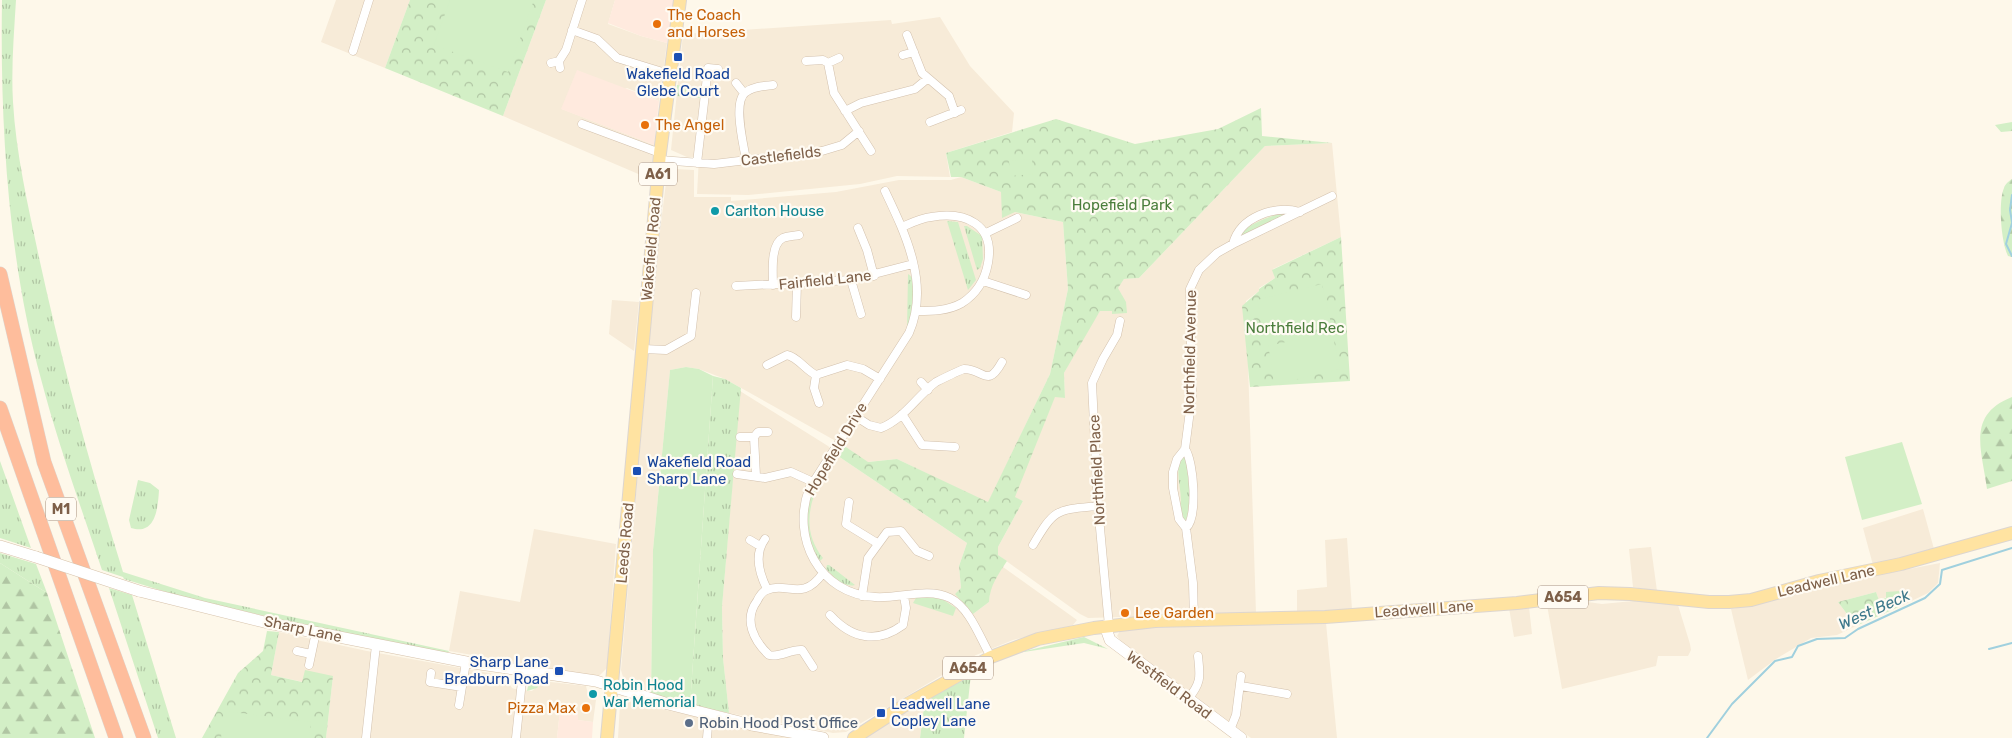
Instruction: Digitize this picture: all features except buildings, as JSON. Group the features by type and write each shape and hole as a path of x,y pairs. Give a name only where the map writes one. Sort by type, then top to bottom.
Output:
{"highway":[{"name":"M1","path":"0,274 44,462 144,738"},
{"name":"M1","path":"0,408 116,738"}],"main road":[{"name":"Wakefield Road","path":"642,349 660,156 669,74 680,0"},
{"name":"Leeds Road","path":"607,738 642,349"},
{"name":"Leadwell Lane","path":"854,738 918,697 991,656 1038,640 1107,626 1194,619 1308,618 1517,603 1615,593 1709,602 1751,600 1818,581 1901,564 2012,533"}],"street":[{"path":"353,51 369,0"},
{"path":"557,64 566,50 582,2 591,8"},
{"path":"572,30 597,39 617,58 669,74"},
{"path":"907,35 918,64 927,79 948,96 958,111 930,122"},
{"path":"903,55 914,52"},
{"path":"828,63 839,58"},
{"path":"806,61 824,60 828,63 834,93 870,151"},
{"path":"697,162 708,68 718,69"},
{"path":"845,111 861,102 914,88 927,79"},
{"path":"736,84 744,93"},
{"path":"744,93 760,86 773,85"},
{"path":"744,93 739,121 746,160"},
{"name":"Castlefields","path":"582,124 660,156 697,162 746,160 834,148 842,145 859,131"},
{"name":"Hopefield Drive","path":"885,191 902,227 913,264 917,282 917,311 908,333 880,379 812,482 803,511 803,531 807,549 823,573 838,585 862,596 937,594 956,601 963,608 991,656"},
{"name":"Northfield Avenue","path":"1186,528 1191,523 1193,489 1190,461 1185,449 1192,395 1190,289 1198,270 1217,254 1233,244 1332,196"},
{"name":"Northfield Avenue","path":"1233,244 1236,234 1259,215 1285,209 1300,212"},
{"path":"902,227 930,217 944,216 971,221 986,232 990,255 983,282 961,304 947,309 917,311"},
{"path":"986,232 1017,218"},
{"path":"858,228 867,250 874,276"},
{"path":"773,285 775,249 778,242 782,239 799,235"},
{"name":"Fairfield Lane","path":"736,286 851,280 874,276 913,264"},
{"path":"851,280 861,314"},
{"path":"983,282 1026,295"},
{"path":"796,317 797,283"},
{"path":"642,349 666,350 691,336 696,293"},
{"name":"Northfield Place","path":"1107,626 1098,506 1092,383 1117,335 1120,321"},
{"path":"767,365 787,355 792,356 806,370 816,375 846,365 863,369 880,379"},
{"path":"855,416 869,425 881,428 902,414 936,383 964,369 980,376 994,375 1002,362"},
{"path":"816,375 814,388 819,402"},
{"path":"921,382 928,390"},
{"path":"902,414 922,444 955,447"},
{"path":"756,476 754,437 764,429"},
{"path":"740,437 754,437"},
{"name":"Northfield Avenue","path":"1185,449 1177,459 1173,472 1173,488 1179,519 1186,528 1193,583 1194,619"},
{"path":"737,474 775,477 791,472 812,482"},
{"path":"848,502 846,524 877,544"},
{"path":"1033,545 1048,520 1056,512 1098,506"},
{"path":"862,596 868,558 887,532 901,531 917,551 929,556"},
{"path":"765,539 760,546 760,569 768,590"},
{"path":"750,540 760,546"},
{"name":"Sharp Lane","path":"0,546 138,591 376,645 523,672 596,682 650,700 823,738"},
{"path":"813,667 802,650 794,649 773,656 769,655 756,641 752,631 751,613 754,604 768,590 801,589 811,586 823,573"},
{"path":"830,615 836,628 858,636 871,638 889,633 904,624 906,608 904,596"},
{"name":"Westfield Road","path":"1107,626 1110,640 1240,738"},
{"path":"309,665 316,632"},
{"path":"366,738 376,645"},
{"path":"297,651 311,654"},
{"path":"1188,699 1198,687 1200,680 1198,656"},
{"path":"459,705 466,662"},
{"path":"516,738 523,672"},
{"path":"431,673 430,682 462,687"},
{"path":"1230,730 1236,715 1241,676"},
{"path":"1241,686 1287,694"},
{"path":"707,738 708,714"}],"shaded area":[{"path":"336,0 410,0 385,68 321,42"},
{"path":"546,0 615,0 608,24 667,43 659,101 627,88 562,109 654,145 650,179 503,116"},
{"path":"615,0 674,0 667,43 641,36 608,23"},
{"path":"940,17 970,66 1014,113 1012,132 946,153 950,177 897,176 860,184 748,195 697,194 699,157 687,157 671,150 683,34 891,20 892,24"},
{"path":"577,70 659,101 654,145 561,109"},
{"path":"1332,143 1341,237 1273,269 1275,278 1259,288 1259,291 1246,301 1256,613 1088,618 1080,614 998,555 998,547 1023,501 1014,497 1055,396 1065,398 1064,373 1100,311 1112,311 1112,314 1122,295 1117,288 1124,279 1139,278 1265,146"},
{"path":"675,169 694,170 694,197 731,197 731,201 836,192 899,180 951,180 961,177 1001,192 1015,212 1063,222 1068,289 1050,374 988,503 897,459 867,462 843,445 725,379 699,369 686,367 670,370 653,550 651,695 630,686 623,677 621,670 655,273 667,174"},
{"path":"612,300 639,302 634,351 609,334"},
{"path":"740,391 828,446 838,456 967,543 959,566 961,588 959,597 973,614 989,602 994,580 1003,567 1077,620 1073,625 1013,640 976,655 846,732 833,733 729,713 723,658 722,607"},
{"path":"1923,509 1934,549 1873,565 1863,528"},
{"path":"534,529 616,544 607,668 600,675 595,676 449,651 460,591 520,602"},
{"path":"1347,538 1352,609 1297,613 1297,590 1327,587 1325,540"},
{"path":"1651,547 1657,591 1633,587 1629,549"},
{"path":"1940,563 1938,583 1928,593 1901,606 1900,592 1879,600 1876,592 1838,602 1856,626 1837,635 1811,638 1776,659 1748,680 1731,609 1750,606 1827,585"},
{"path":"1644,600 1678,605 1690,644 1691,650 1688,656 1658,656 1656,666 1562,689 1547,605 1581,601 1602,604"},
{"path":"1529,607 1532,634 1514,637 1509,608"},
{"path":"1326,623 1337,738 1251,738 1124,645 1117,636 1120,631 1150,628"},
{"path":"279,632 367,651 505,676 512,688 515,689 532,691 542,681 586,686 588,694 596,700 593,722 577,720 560,710 557,738 326,738 333,676 303,682 271,675"},
{"path":"925,699 920,738 863,738"},
{"path":"624,700 795,738 618,738 620,704"},
{"path":"560,710 578,711 578,720 593,722 592,738 557,738"}],"green space":[{"path":"2,0 16,0 13,102 20,162 32,223 68,379 123,572 205,598 449,651 447,654 269,617 176,595 102,570 70,475 41,379 21,287 8,191 3,95"},
{"path":"410,0 546,0 503,116 385,68"},
{"path":"450,0 534,0 508,72 434,45"},
{"path":"677,85 701,88 700,98 676,96"},
{"name":"Hopefield Park","path":"1261,108 1262,136 1332,143 1265,146 1139,278 1124,279 1118,288 1126,302 1127,313 1112,314 1112,311 1100,311 1064,373 1065,398 1055,397 1015,497 1023,501 998,547 998,555 1007,561 993,585 989,602 973,614 955,594 961,588 959,566 967,543 838,456 843,445 868,462 897,459 988,502 1050,374 1068,289 1063,222 1015,212 1002,218 1001,192 961,177 951,177 946,153 1056,119 1135,144 1218,129"},
{"path":"2012,122 2012,131 2001,132 1995,125"},
{"path":"1032,159 1033,174 1010,176 1009,161"},
{"path":"2012,179 2012,257 2008,256 2002,232 2001,203 2004,188"},
{"path":"1290,212 1240,237 1239,234 1256,223 1269,217"},
{"path":"947,221 958,222 976,280 968,290"},
{"path":"964,226 982,236 983,259 980,268 977,270"},
{"name":"Northfield Rec","path":"1341,237 1350,381 1250,387 1242,306 1259,289 1275,278 1272,270"},
{"path":"908,274 912,278 915,292 907,329"},
{"path":"1322,284 1331,323 1266,338 1257,300"},
{"path":"1332,332 1340,369 1276,384 1268,346"},
{"path":"686,367 699,369 713,376 690,705 651,695 653,550 670,370"},
{"path":"713,376 725,379 741,388 722,607 723,658 729,713 690,705"},
{"path":"2012,397 2012,481 1987,489 1980,435 1988,413"},
{"path":"1902,442 1922,504 1862,520 1845,457"},
{"path":"1185,455 1189,480 1186,521 1183,520 1179,510 1181,497 1178,474 1181,460"},
{"path":"832,460 814,496 809,521 815,546 823,558 820,561 811,545 807,527 808,507 817,482"},
{"path":"0,461 31,548 0,538"},
{"path":"138,480 150,483 159,490 158,504 151,524 146,528 139,529 131,528 129,520"},
{"path":"0,553 36,564 47,593 0,563"},
{"path":"0,563 47,593 95,738 0,738"},
{"path":"827,565 855,585 847,585 839,581 826,569"},
{"path":"109,588 132,595 176,738 158,738"},
{"path":"1900,591 1901,606 1856,626 1838,602 1876,592 1879,600 1886,598 1886,592"},
{"path":"930,597 942,599 956,608 953,616 913,603 916,598"},
{"path":"267,631 279,632 271,675 302,682 305,670 333,676 326,738 202,738 238,673 263,651"},
{"path":"1084,637 1108,649 1084,643 1017,653"},
{"path":"971,674 964,738 920,738 925,699"},
{"path":"535,680 542,681 537,688 527,691 529,682"},
{"path":"224,711 311,722 309,738 221,738"}],"waterway":[{"path":"2012,195 2010,210 2012,222"},
{"path":"2012,223 2006,244 2012,256"},
{"name":"West Beck","path":"1707,738 1732,704 1775,661 1792,657 1798,646 1817,639 1845,638 1858,629 1925,598 1940,584 1942,570 2012,548"},
{"path":"1989,649 2012,643"}],"place":[{"name":"The Coach and Horses","path":"657,24"},
{"name":"Wakefield Road Glebe Court","path":"678,57"},
{"name":"The Angel","path":"645,125"},
{"name":"Carlton House","path":"715,211"},
{"name":"Wakefield Road Sharp Lane","path":"637,471"},
{"name":"Lee Garden","path":"1125,613"},
{"name":"Sharp Lane Bradburn Road","path":"559,671"},
{"name":"Robin Hood War Memorial","path":"593,694"},
{"name":"Pizza Max","path":"586,708"},
{"name":"Leadwell Lane Copley Lane","path":"881,713"},
{"name":"Robin Hood Post Office","path":"689,723"}]}
